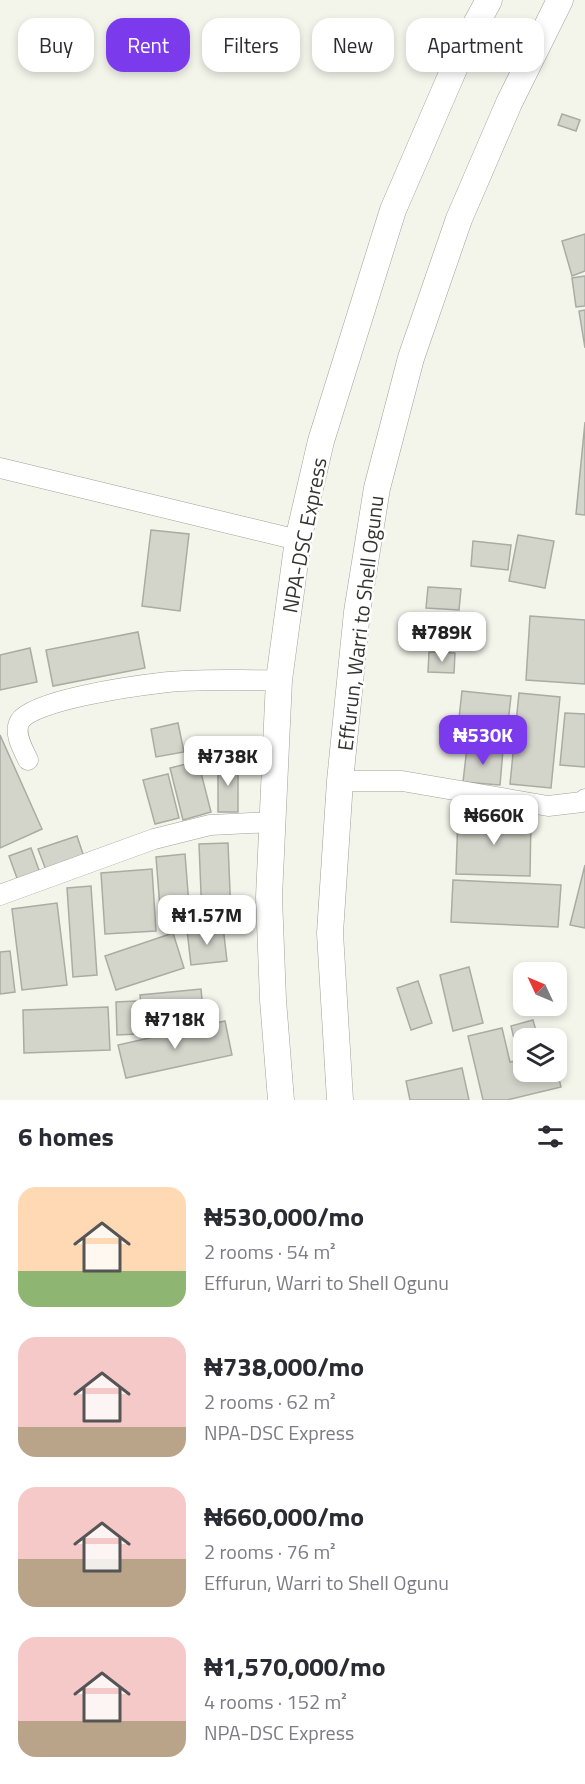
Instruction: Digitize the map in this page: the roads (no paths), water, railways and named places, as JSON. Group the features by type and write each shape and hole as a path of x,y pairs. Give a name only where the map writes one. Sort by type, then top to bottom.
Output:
{"main road":[{"name":"NPA-DSC Express","path":"281,1100 273,1000 269,897 279,680 298,540 321,441 393,210 463,48 489,0"},
{"name":"Effurun, Warri to Shell Ogunu","path":"340,1100 330,933 340,781 357,612 377,488 411,358 459,219 509,103 560,0"}],"street":[{"path":"0,468 298,540"},
{"path":"28,760 17,732 20,721 29,713 64,699 161,683 279,680"},
{"path":"340,781 402,781 548,806 582,802 585,799"},
{"path":"0,895 153,839 210,825 273,822"}]}
